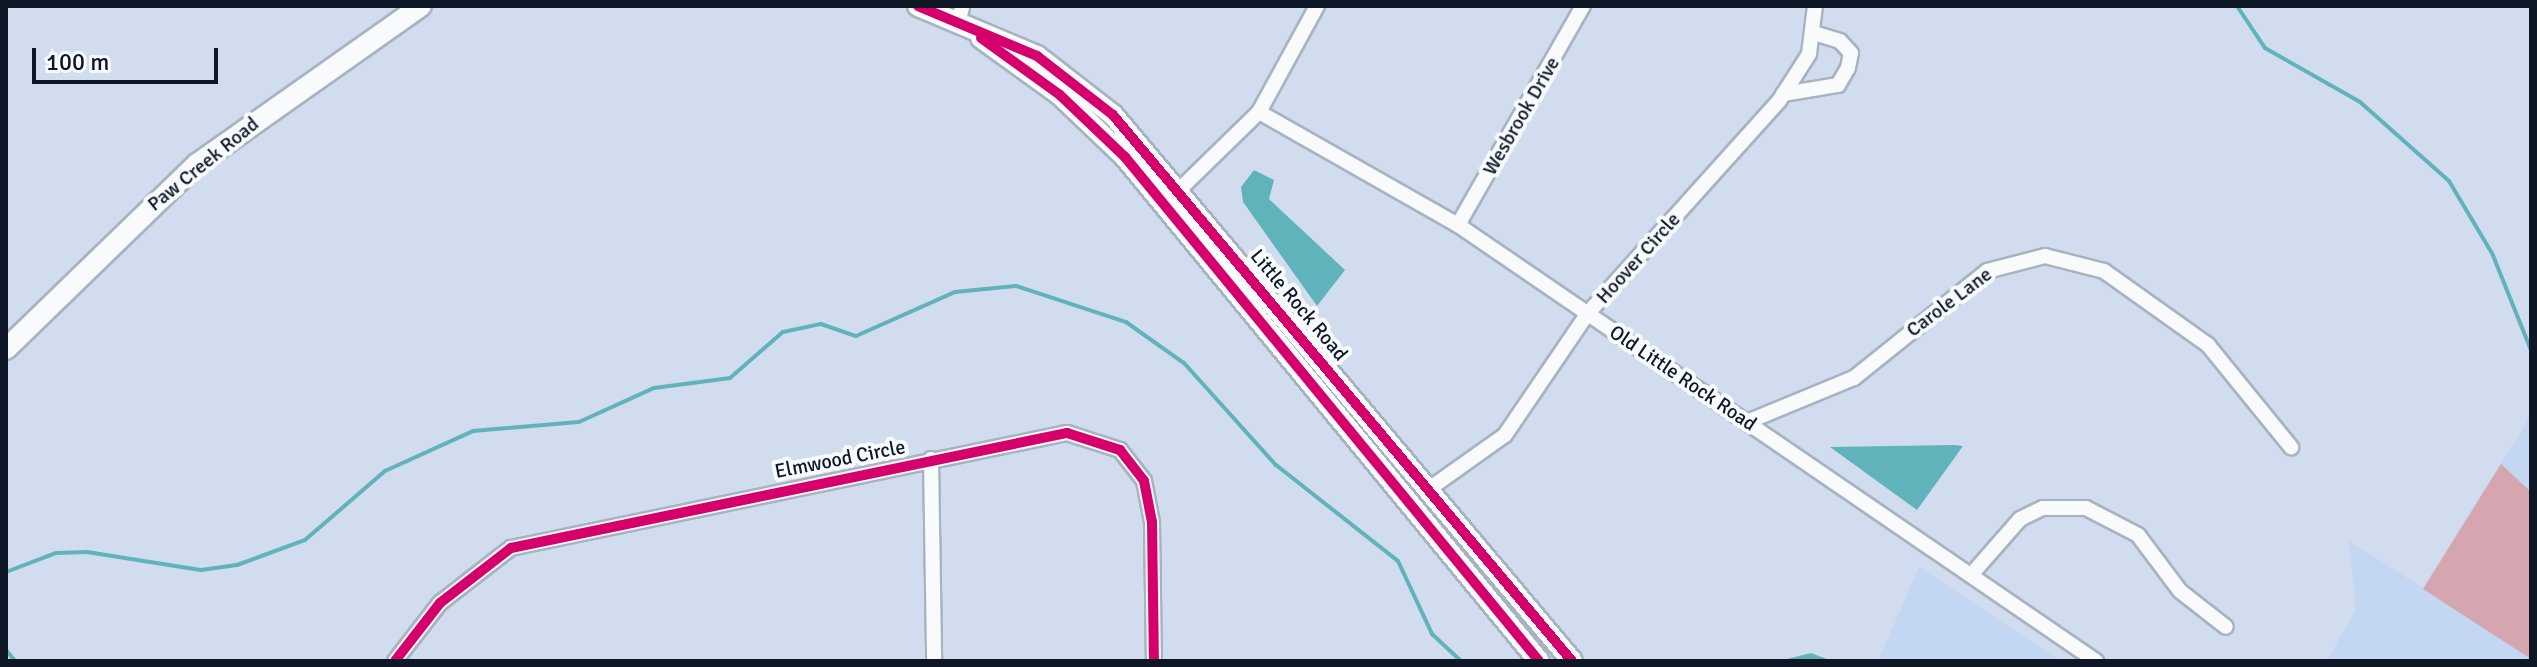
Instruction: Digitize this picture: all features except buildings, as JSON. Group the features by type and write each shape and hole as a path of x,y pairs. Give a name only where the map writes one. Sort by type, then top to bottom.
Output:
{"main road":[{"name":"Paw Creek Road","path":"6,349 197,164 421,6"},
{"name":"Little Rock Road","path":"918,6 960,14 1009,41 1062,74 1113,115 1180,189 1572,661"},
{"name":"Little Rock Road","path":"960,14 1060,95 1125,157 1539,661"}],"street":[{"path":"1180,189 1259,112 1317,6"},
{"name":"Wesbrook Drive","path":"1458,225 1583,6"},
{"name":"Hoover Circle","path":"1429,489 1505,435 1588,313 1783,94 1814,33 1815,6"},
{"path":"1783,94 1838,85 1848,68 1851,53 1840,41 1814,33"},
{"name":"Old Little Rock Road","path":"1259,112 1458,225 2096,661"},
{"name":"Carole Lane","path":"1747,422 1854,378 1987,271 2045,256 2104,271 2208,345 2291,447"},
{"name":"Elmwood Circle","path":"395,661 440,603 511,548 1067,433 1120,450 1150,502 1154,661"},
{"name":"Elmwood Circle","path":"931,459 934,661"},
{"path":"1971,575 2020,519 2043,508 2086,508 2138,535 2180,591 2226,627"}],"shaded area":[{"path":"1254,170 1274,180 1269,199 1345,270 1317,306 1243,202 1241,187"},
{"path":"2531,415 2531,661 2327,661 2356,609 2349,541 2423,588"},
{"path":"1963,446 1917,510 1830,447"},
{"path":"2501,464 2531,492 2531,659 2423,589"},
{"path":"1919,567 2061,661 1878,661"},
{"path":"1811,653 1832,661 1779,661"}],"waterway":[{"path":"2237,6 2265,48 2360,102 2449,181 2492,253 2531,350"},
{"path":"6,572 56,553 87,552 201,570 237,565 305,540 385,471 473,431 579,422 654,388 730,378 783,332 821,324 856,336 955,292 1016,286 1126,322 1184,363 1276,465 1398,561 1432,634 1461,661"},
{"path":"6,650 15,661"}],"cycle path":[{"path":"918,6 1037,56 1113,115 1572,661"},
{"path":"981,38 1060,95 1125,157 1539,661"},
{"path":"395,661 440,603 511,548 1067,433 1120,450 1144,481 1152,522 1154,661"}]}
